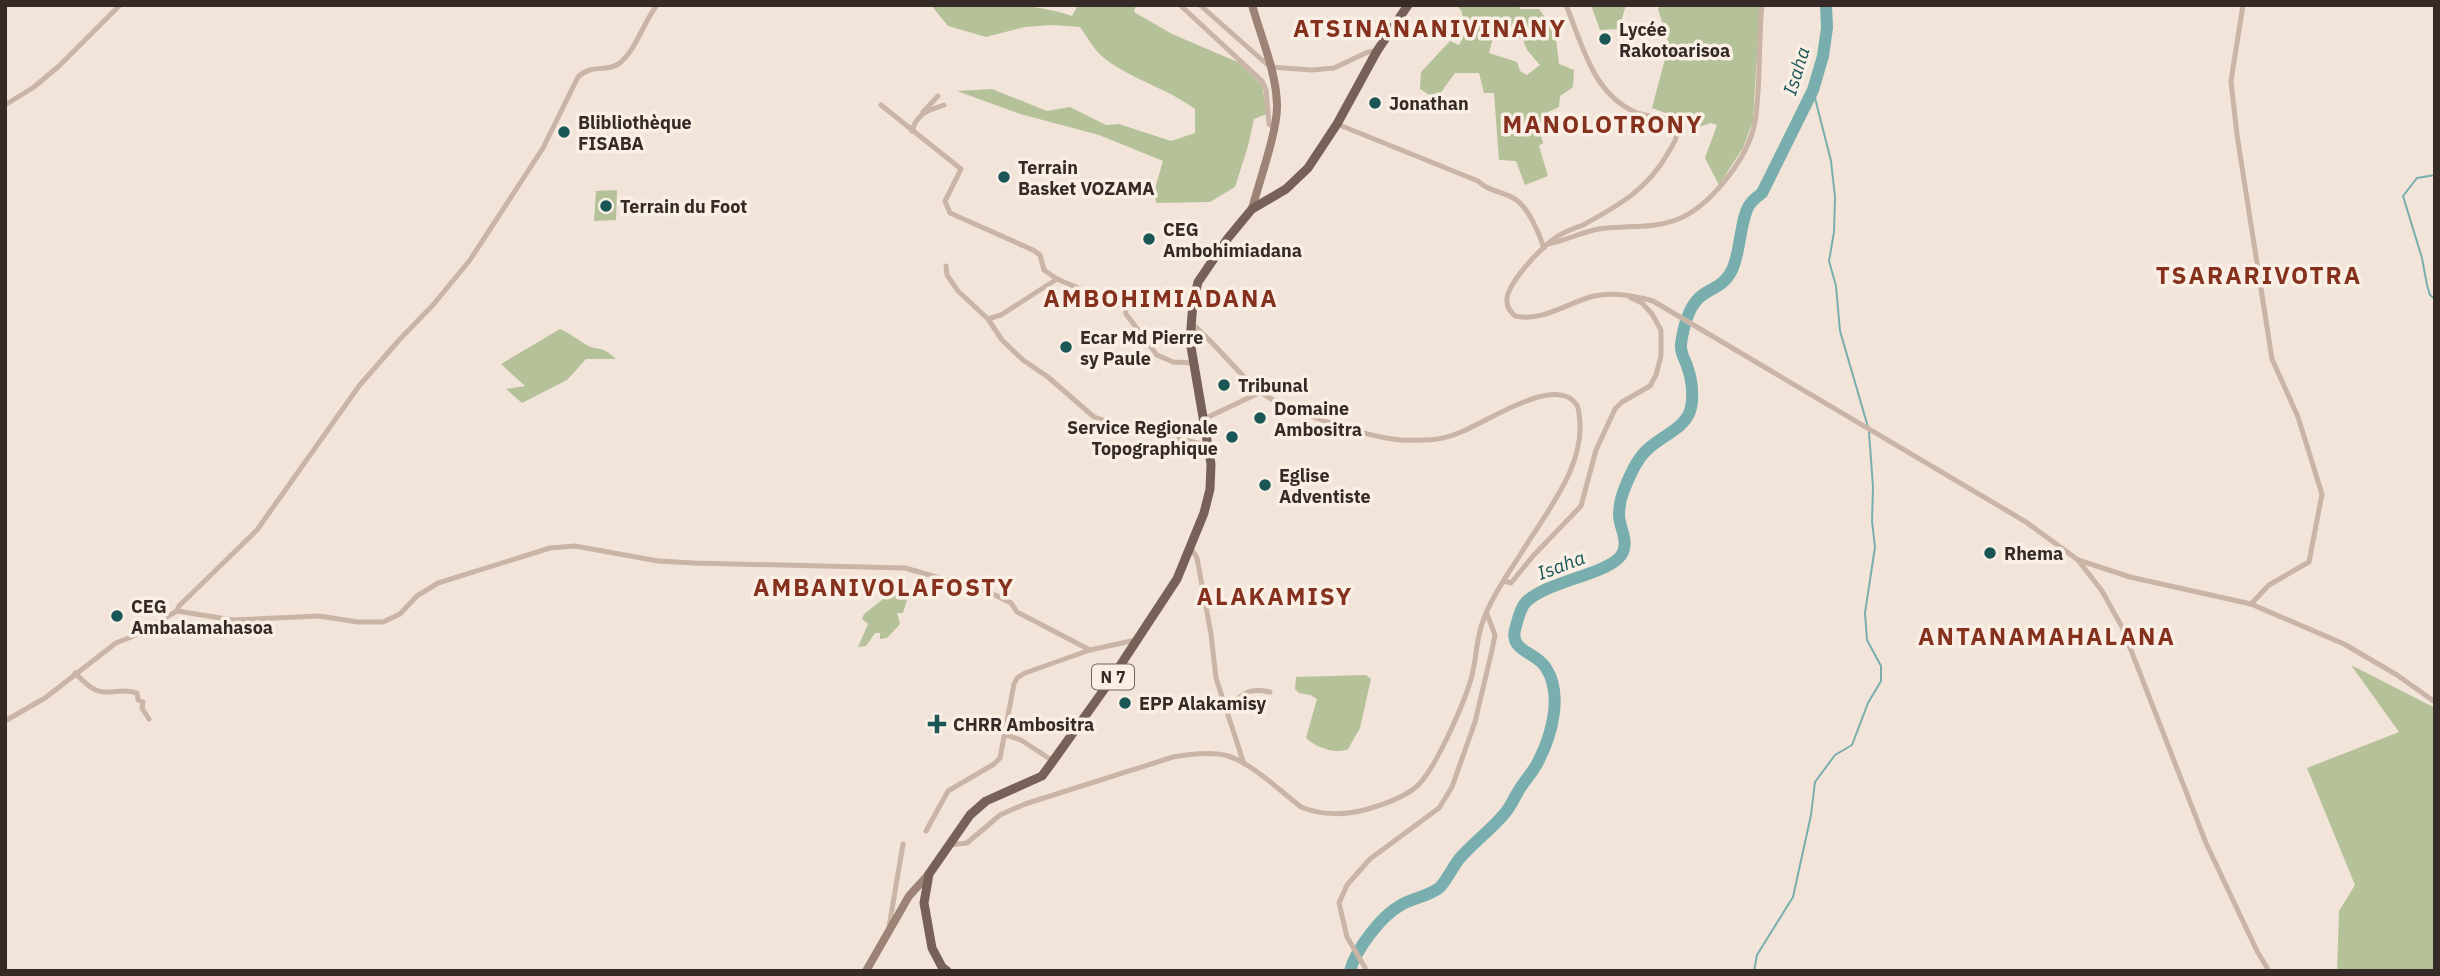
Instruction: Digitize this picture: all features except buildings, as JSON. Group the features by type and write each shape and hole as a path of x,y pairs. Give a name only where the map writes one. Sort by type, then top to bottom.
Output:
{"main road":[{"name":"N 7","path":"947,971 932,948 924,903 929,874 970,815 986,802 1042,776 1108,684 1177,579 1204,513 1210,489 1211,464 1190,341 1193,302 1198,282 1252,209 1299,179 1337,124 1377,51 1408,5"}],"street":[{"path":"5,105 34,87 59,66 120,5"},
{"path":"5,721 45,698 117,643 177,611 257,530 359,386 470,260 543,148 578,76 593,68 618,65 657,5"},
{"path":"1180,5 1262,81 1266,90 1269,124 1274,127"},
{"path":"1200,5 1270,67 1312,70 1335,68 1368,52 1377,51"},
{"path":"1252,5 1270,67 1277,105 1274,127 1252,209"},
{"path":"1566,5 1595,76 1611,97 1636,113 1673,120 1678,127 1678,136 1660,167 1630,198 1555,237 1546,246 1512,284 1507,294 1507,303 1515,316 1539,317 1595,296 1628,296 1653,301 2026,522 2078,560 2102,591 2122,627 2206,843 2269,971"},
{"path":"1546,246 1589,231 1653,226 1674,221 1688,215 1721,187 1746,149 1755,121 1762,5"},
{"path":"2243,5 2231,81 2272,359 2298,417 2322,494 2309,562 2269,586 2251,604"},
{"path":"912,131 915,120 939,96"},
{"path":"881,105 961,169 945,201 950,213 1033,250 1040,255 1044,270 1057,279 1125,308 1126,314 1157,355 1173,362 1193,363"},
{"path":"923,112 944,105"},
{"path":"1337,124 1478,181 1486,189 1516,199 1538,229 1546,246"},
{"path":"946,266 947,275 958,291 988,319 1002,340 1094,417 1121,426 1207,445"},
{"path":"988,319 1001,315 1057,279"},
{"path":"1504,581 1511,583 1533,556 1577,512 1600,441 1615,409 1650,386 1656,375 1661,356 1661,330 1652,313 1642,303 1628,296"},
{"path":"949,845 967,843 1000,815 1025,804 1173,757 1196,754 1227,756 1244,764 1301,807 1312,811 1354,813 1402,796 1416,787 1427,775 1462,704 1471,679 1481,625 1504,581 1562,487 1578,447 1581,425 1577,405 1567,396 1556,393 1526,401 1459,433 1433,440 1394,440 1310,415 1261,392 1192,324"},
{"path":"1204,419 1261,392"},
{"path":"177,611 233,620 309,616 383,622 400,614 417,596 438,583 550,548 575,546 658,561 905,568 989,592 1011,603 1017,612 1090,650"},
{"path":"1191,548 1197,558 1216,677 1244,764"},
{"path":"2078,560 2130,577 2251,604 2344,644 2397,675 2435,702"},
{"path":"1367,971 1348,937 1339,903 1347,885 1370,859 1438,808 1452,787 1475,722 1492,650 1495,635 1487,614"},
{"path":"926,831 948,791 1000,758 1017,678 1090,650 1136,640"},
{"path":"75,674 87,685 104,692 128,690 137,693 138,700 144,702 142,708 149,719"},
{"path":"1225,710 1249,690 1270,692"},
{"path":"1006,735 1021,740 1053,761"},
{"path":"888,930 903,844"},
{"path":"866,971 909,896 929,874"}],"green space":[{"path":"931,5 1020,5 1072,16 1078,5 1136,5 1134,12 1172,34 1240,63 1262,85 1267,114 1254,119 1235,187 1210,202 1157,203 1153,195 1163,161 1099,135 1020,114 957,91 992,89 1047,111 1070,107 1106,125 1119,124 1171,141 1195,133 1195,109 1115,66 1094,47 1080,27 1025,27 986,37 948,26"},
{"path":"1456,5 1519,5 1520,9 1539,9 1555,31 1559,64 1574,70 1573,87 1560,96 1559,107 1548,112 1552,125 1539,129 1543,143 1539,146 1548,176 1525,185 1516,161 1499,160 1494,93 1484,93 1479,73 1455,73 1436,99 1420,89 1421,72 1450,41 1459,45 1467,29 1461,10","holes":["1501,31 1523,40 1527,50 1540,65 1527,75 1520,71 1517,62 1489,53 1494,34"]},
{"path":"1591,5 1626,5 1619,29 1600,30"},
{"path":"1660,5 1760,5 1753,121 1743,148 1719,185 1705,158 1717,125 1711,123 1691,126 1652,108 1669,44 1658,9"},
{"name":"Terrain du Foot","path":"617,190 616,220 594,221 596,191"},
{"path":"560,329 589,346 607,351 616,359 586,359 567,380 522,403 506,389 525,386 501,364"},
{"path":"897,588 907,600 903,613 897,613 900,624 887,638 880,639 880,633 875,633 866,646 858,647 868,624 862,619 864,614"},
{"path":"2351,665 2435,708 2435,971 2337,971 2339,911 2355,885 2307,768 2399,732"},
{"path":"1366,675 1371,679 1360,728 1348,749 1326,749 1306,738 1317,699 1295,689 1296,677"}],"waterway":[{"name":"Isaha","path":"1350,971 1364,943 1385,917 1401,905 1431,893 1442,885 1460,858 1507,810 1539,760 1554,714 1554,690 1546,668 1515,641 1520,613 1526,602 1536,594 1607,566 1623,552 1625,543 1619,510 1631,474 1644,453 1678,428 1690,411 1691,384 1681,348 1688,315 1697,300 1724,281 1732,270 1747,210 1762,193 1813,90 1823,56 1827,28 1826,5"},
{"path":"1813,90 1831,161 1835,197 1834,232 1829,261 1836,286 1840,331 1868,427"},
{"path":"2435,175 2417,178 2403,196 2430,295 2435,299"},
{"path":"1754,971 1757,955 1793,897 1811,815 1815,782 1835,755 1852,745 1868,703 1881,681 1881,666 1867,640 1865,613 1875,547 1869,432"}],"place":[{"name":"Lycée Rakotoarisoa","path":"1605,39"},
{"name":"Jonathan","path":"1375,103"},
{"name":"Blibliothèque FISABA","path":"564,132"},
{"name":"Terrain Basket VOZAMA","path":"1004,177"},
{"name":"Terrain du Foot","path":"606,206"},
{"name":"CEG Ambohimiadana","path":"1149,239"},
{"name":"Ecar Md Pierre sy Paule","path":"1066,347"},
{"name":"Tribunal","path":"1224,385"},
{"name":"Domaine Ambositra","path":"1260,418"},
{"name":"Service Regionale Topographique","path":"1232,437"},
{"name":"Eglise Adventiste","path":"1265,485"},
{"name":"Rhema","path":"1990,553"},
{"name":"CEG Ambalamahasoa","path":"117,616"},
{"name":"EPP Alakamisy","path":"1125,703"},
{"name":"CHRR Ambositra","path":"937,724"}],"district":[{"name":"ATSINANANIVINANY","path":"1430,28"},
{"name":"MANOLOTRONY","path":"1603,124"},
{"name":"TSARARIVOTRA","path":"2259,275"},
{"name":"AMBOHIMIADANA","path":"1161,298"},
{"name":"AMBANIVOLAFOSTY","path":"884,587"},
{"name":"ALAKAMISY","path":"1275,596"},
{"name":"ANTANAMAHALANA","path":"2047,636"}]}
